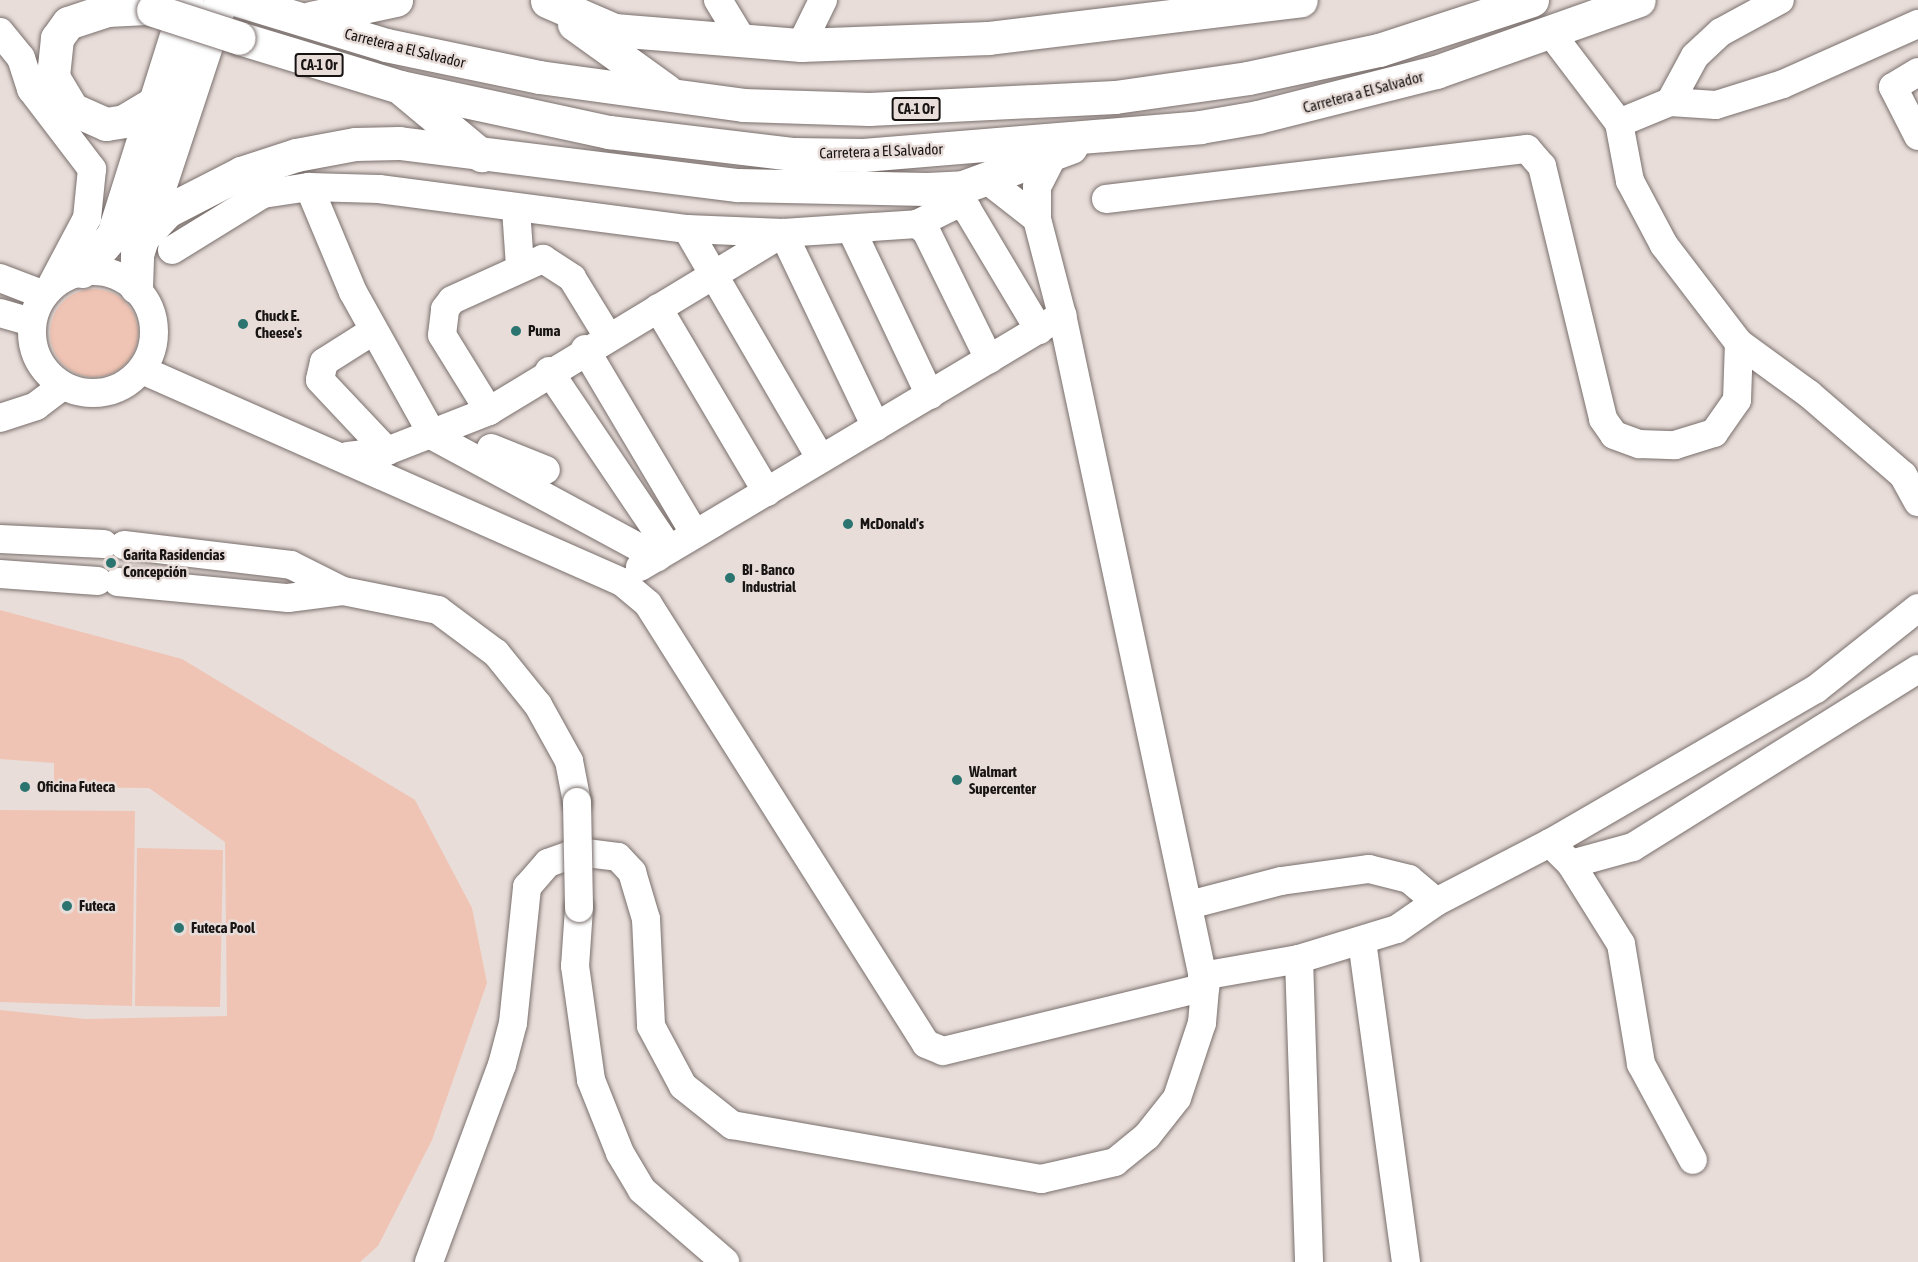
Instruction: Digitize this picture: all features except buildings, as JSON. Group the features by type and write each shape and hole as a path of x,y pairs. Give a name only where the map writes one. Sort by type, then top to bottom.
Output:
{"highway":[{"path":"82,271 113,235 187,0"},
{"path":"297,19 345,15 396,0"},
{"path":"547,0 614,30 744,43 801,45 978,39 1301,0"},
{"path":"547,0 600,47 678,98"},
{"name":"Carretera a El Salvador","path":"236,1 457,62 678,98 869,109 1115,97 1318,65 1438,34 1532,0"},
{"name":"Carretera a El Salvador","path":"141,6 399,87 609,132 794,154 863,155 1200,127 1307,107 1436,72 1639,0"},
{"path":"136,287 142,238 236,1"},
{"path":"141,6 86,14 68,23 57,38 53,77 72,109 96,121 124,121 154,103"},
{"path":"399,87 482,156"},
{"path":"142,238 166,211 201,191 296,155 399,143 482,156 737,185 927,189 986,179 1094,137"}],"street":[{"path":"718,0 744,43"},
{"path":"801,45 823,0"},
{"path":"1158,0 1194,14"},
{"path":"1670,102 1704,48 1722,32 1780,0"},
{"path":"1619,123 1670,102 1716,105 1783,84 1918,24"},
{"path":"0,32 21,58 31,89 92,169 90,209 47,291 32,322 37,359 63,386 105,392 142,370 154,327 136,287 111,273 82,271 47,291 0,278"},
{"path":"1550,32 1619,123 1630,182 1653,224 1739,343 1809,394 1903,475 1918,502"},
{"path":"1918,72 1893,87 1918,136"},
{"path":"1106,199 1527,149 1542,166 1603,419 1614,435 1639,444 1675,445 1714,433 1737,400 1739,343"},
{"path":"429,1262 502,1065 513,1023 525,894 540,869 558,858 600,851 618,857 632,872 645,919 651,1026 683,1086 732,1125 1041,1179 1091,1172 1147,1137 1177,1098 1202,1023 1204,981 1062,315 1037,219 1037,187 1054,154"},
{"path":"986,179 1037,219"},
{"path":"309,187 353,291 432,396"},
{"path":"172,250 263,194 309,187 380,189 516,209 687,229 783,233 917,224 955,206 967,209 1039,330"},
{"path":"516,209 520,266"},
{"path":"917,224 926,231 989,359"},
{"path":"687,229 709,274 821,459"},
{"path":"851,229 930,395"},
{"path":"348,456 387,451 441,432 489,411 596,342 658,308 709,274 783,233"},
{"path":"783,233 876,427"},
{"path":"489,411 442,335 442,320 452,300 520,266 543,259 572,278 596,342 695,534"},
{"path":"658,308 767,492"},
{"path":"0,313 32,322"},
{"path":"622,582 663,553 1062,315"},
{"path":"380,325 441,432 663,553"},
{"path":"380,325 324,363 320,380 387,451"},
{"path":"142,370 348,456 508,534 622,582 648,604 926,1044 943,1051 1299,958 1397,929 1436,902 1550,843 1816,689 1918,608"},
{"path":"549,371 663,553"},
{"path":"0,418 36,406 63,386"},
{"path":"441,432 546,470"},
{"path":"0,539 114,544 291,565 343,591 438,610 471,630 538,705 569,761 578,802 579,908 575,966 591,1080 620,1153 642,1190 725,1262"},
{"path":"48,577 52,541"},
{"path":"0,574 288,598 343,591"},
{"path":"1571,864 1633,847 1918,669"},
{"path":"1550,843 1571,864 1621,944 1641,1064 1693,1160"},
{"path":"1189,905 1281,881 1369,869 1409,879 1436,902"},
{"path":"1362,941 1406,1262"},
{"path":"1299,958 1309,1262"}],"shaded area":[{"path":"94,289 111,293 125,302 134,316 138,333 134,350 125,364 111,373 94,377 77,373 63,364 54,350 50,333 54,316 63,302 77,293"},
{"path":"0,610 182,659 415,800 472,908 487,983 432,1140 378,1246 360,1262 0,1262 0,1010 86,1019 227,1016 225,842 149,788 54,787 54,763 0,759"},
{"name":"Futeca","path":"0,810 135,811 132,1006 0,1002"},
{"name":"Futeca Pool","path":"137,848 223,850 220,1007 135,1006"}],"place":[{"name":"Chuck E. Cheese's","path":"243,324"},
{"name":"Puma","path":"516,331"},
{"name":"McDonald's","path":"848,524"},
{"name":"Garita Rasidencias Concepción","path":"111,563"},
{"name":"BI - Banco Industrial","path":"730,578"},
{"name":"Walmart Supercenter","path":"957,780"},
{"name":"Oficina Futeca","path":"25,787"},
{"name":"Futeca","path":"67,906"},
{"name":"Futeca Pool","path":"179,928"}]}
